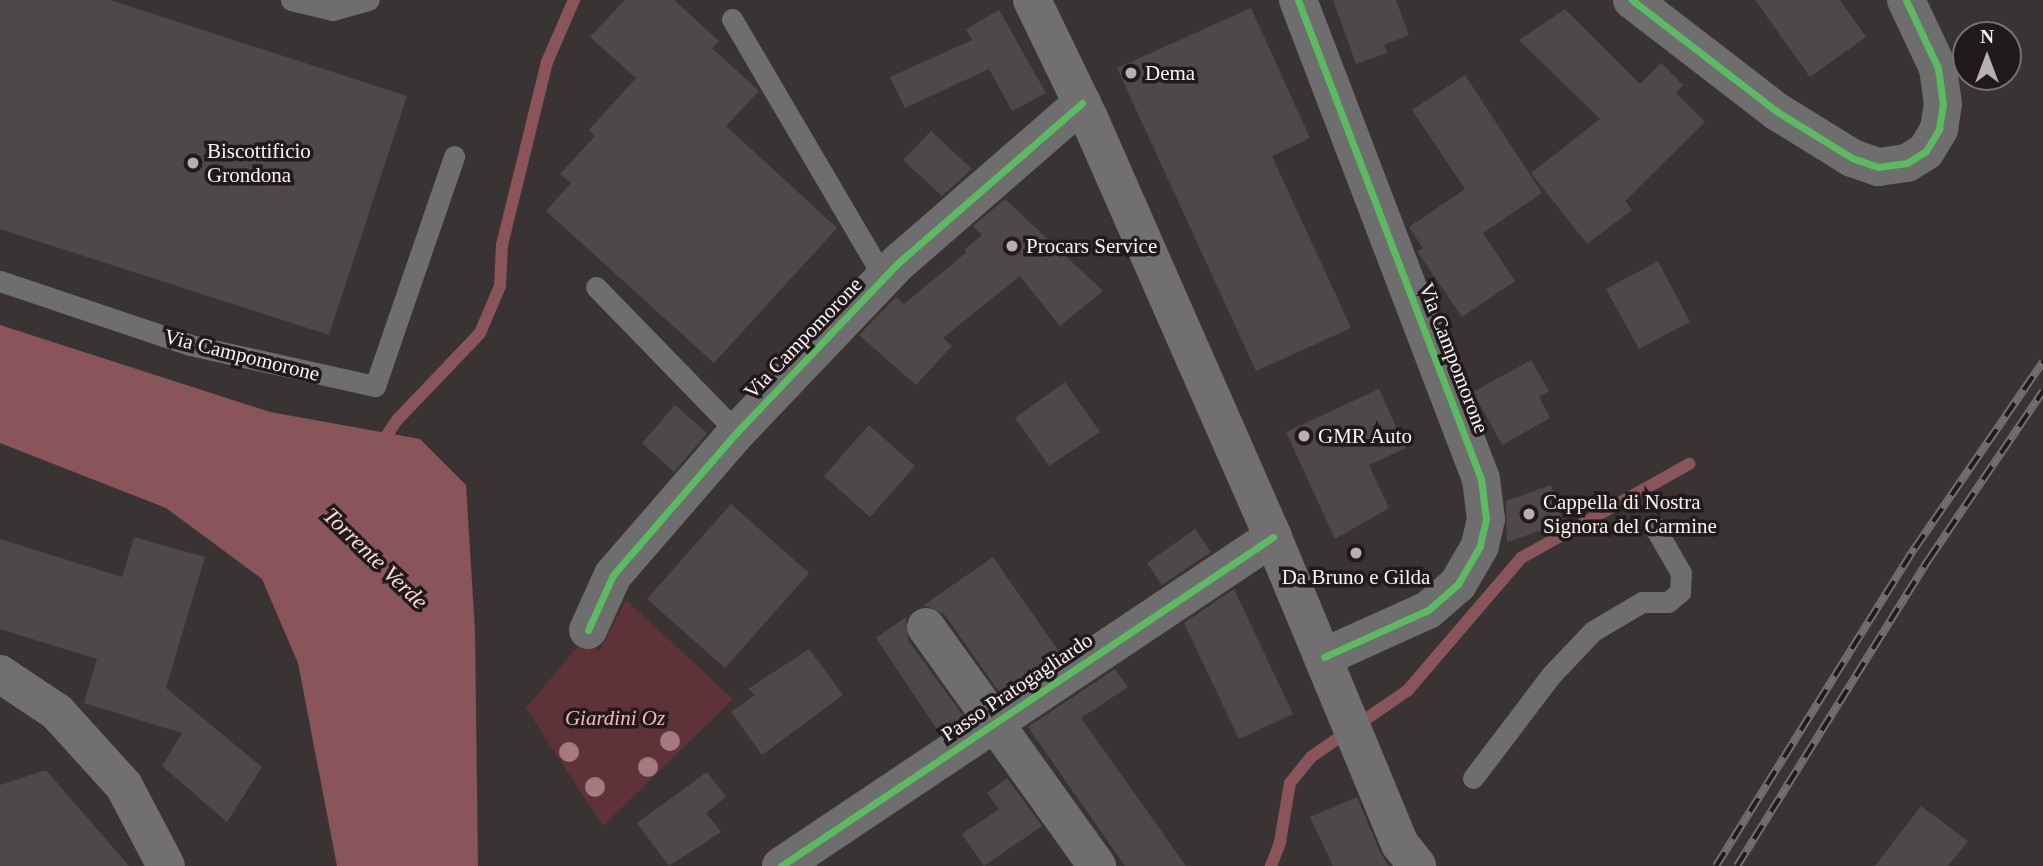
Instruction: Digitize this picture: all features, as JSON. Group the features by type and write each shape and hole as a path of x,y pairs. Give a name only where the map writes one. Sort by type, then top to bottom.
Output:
{"main road":[{"path":"1032,0 1082,103 1273,537 1400,844 1417,866"},
{"path":"0,674 57,712 124,786 166,866"}],"street":[{"name":"Via Campomorone","path":"1298,0 1481,479 1486,508 1480,546 1458,584 1428,610 1324,657"},
{"path":"1632,0 1776,111 1852,158 1878,167 1917,157 1926,151 1939,129 1942,104 1938,68 1906,0"},
{"name":"Via Campomorone","path":"588,630 612,575 737,432 884,278 1082,103"},
{"name":"Passo Pratogagliardo","path":"781,866 1273,537"},
{"name":"Passo Pratogagliardo","path":"926,626 1097,866"}],"lane":[{"path":"290,0 333,10 369,0"},
{"name":"Via Campomorone","path":"732,19 884,278"},
{"name":"Via Campomorone","path":"0,281 190,345 375,386 454,156"},
{"path":"596,287 737,432"},
{"path":"1473,778 1552,674 1592,631 1642,602 1668,602 1680,592 1681,573 1654,526"}],"green space":[{"name":"Giardini Oz","path":"626,600 733,699 603,826 526,708 579,645 600,650"}],"water":[{"name":"Torrente Verde","path":"0,325 270,412 420,439 466,485 475,631 478,866 337,866 298,663 262,579 166,508 0,443"}],"building":[{"name":"Biscottificio Grondona","path":"0,0 110,0 407,96 329,335 0,229"},
{"path":"625,0 674,0 719,41 712,48 759,91 726,126 837,228 714,363 546,211 571,183 560,174 595,136 589,130 636,78 590,37"},
{"path":"1333,0 1396,0 1409,35 1384,45 1387,53 1356,64"},
{"path":"1755,0 1840,0 1866,37 1810,77"},
{"path":"1251,8 1310,138 1272,156 1351,328 1256,371 1117,68"},
{"path":"1565,9 1640,84 1661,63 1683,85 1676,93 1705,122 1625,201 1632,210 1587,244 1531,173 1600,119 1519,40"},
{"path":"999,10 1046,93 1012,111 989,69 905,108 890,77 972,40 966,29"},
{"path":"1465,75 1542,193 1483,233 1515,281 1462,317 1417,251 1423,248 1409,227 1465,189 1412,110"},
{"path":"931,131 972,169 942,196 903,160"},
{"path":"1005,199 1103,291 1060,326 1020,276 943,338 952,346 916,385 859,335 896,297 904,304 967,252 964,250 982,235 973,226"},
{"path":"1658,261 1690,322 1639,349 1606,289"},
{"path":"1531,360 1549,391 1539,397 1550,418 1502,445 1473,392"},
{"path":"1065,382 1100,432 1049,466 1015,418"},
{"path":"1379,389 1406,448 1369,465 1389,508 1335,539 1286,432"},
{"path":"675,405 707,433 674,472 642,443"},
{"path":"869,425 915,466 870,517 824,476"},
{"name":"Cappella di Nostra Signora del Carmine","path":"1551,485 1563,523 1507,542 1506,501"},
{"path":"731,504 809,573 725,668 647,599"},
{"path":"1195,529 1211,552 1162,585 1147,563"},
{"path":"134,537 205,557 166,688 262,767 227,822 162,766 182,733 84,703 97,659 0,629 0,539 122,577"},
{"path":"993,557 1060,653 1000,693 944,614 924,605"},
{"path":"1234,589 1293,714 1239,739 1184,623"},
{"path":"906,617 908,640 964,717 940,734 876,638"},
{"path":"809,649 843,695 762,755 731,712 755,695 748,689"},
{"path":"1115,669 1128,687 1081,718 1186,866 1125,866 1028,727"},
{"path":"46,770 129,866 0,866 0,785"},
{"path":"707,772 726,797 706,813 721,832 669,866 637,823"},
{"path":"1007,778 1042,826 984,866 962,834 999,809 987,793"},
{"path":"1357,797 1380,852 1389,866 1333,866 1310,817"},
{"path":"1921,806 1968,841 1948,866 1875,866"}],"waterway":[{"path":"380,446 397,420 480,333 500,286 502,245 547,62 574,0"},
{"path":"1271,866 1280,842 1290,783 1311,757 1408,690 1521,558 1689,464"}],"railway":[{"path":"1716,866 1915,548 2043,362"},
{"path":"1737,866 1929,559 2043,391"}],"cycle path":[{"path":"1298,0 1481,479 1486,519 1480,546 1458,584 1428,610 1324,657"},
{"path":"1632,0 1776,111 1852,158 1878,167 1907,163 1926,151 1939,129 1943,104 1938,68 1906,0"},
{"path":"588,630 613,575 737,432 898,263 1082,103"},
{"path":"781,866 1273,537"}],"place":[{"name":"Dema","path":"1131,73"},
{"name":"Biscottificio Grondona","path":"193,163"},
{"name":"Procars Service","path":"1012,246"},
{"name":"GMR Auto","path":"1304,436"},
{"name":"Cappella di Nostra Signora del Carmine","path":"1529,514"},
{"name":"Da Bruno e Gilda","path":"1356,553"}]}
